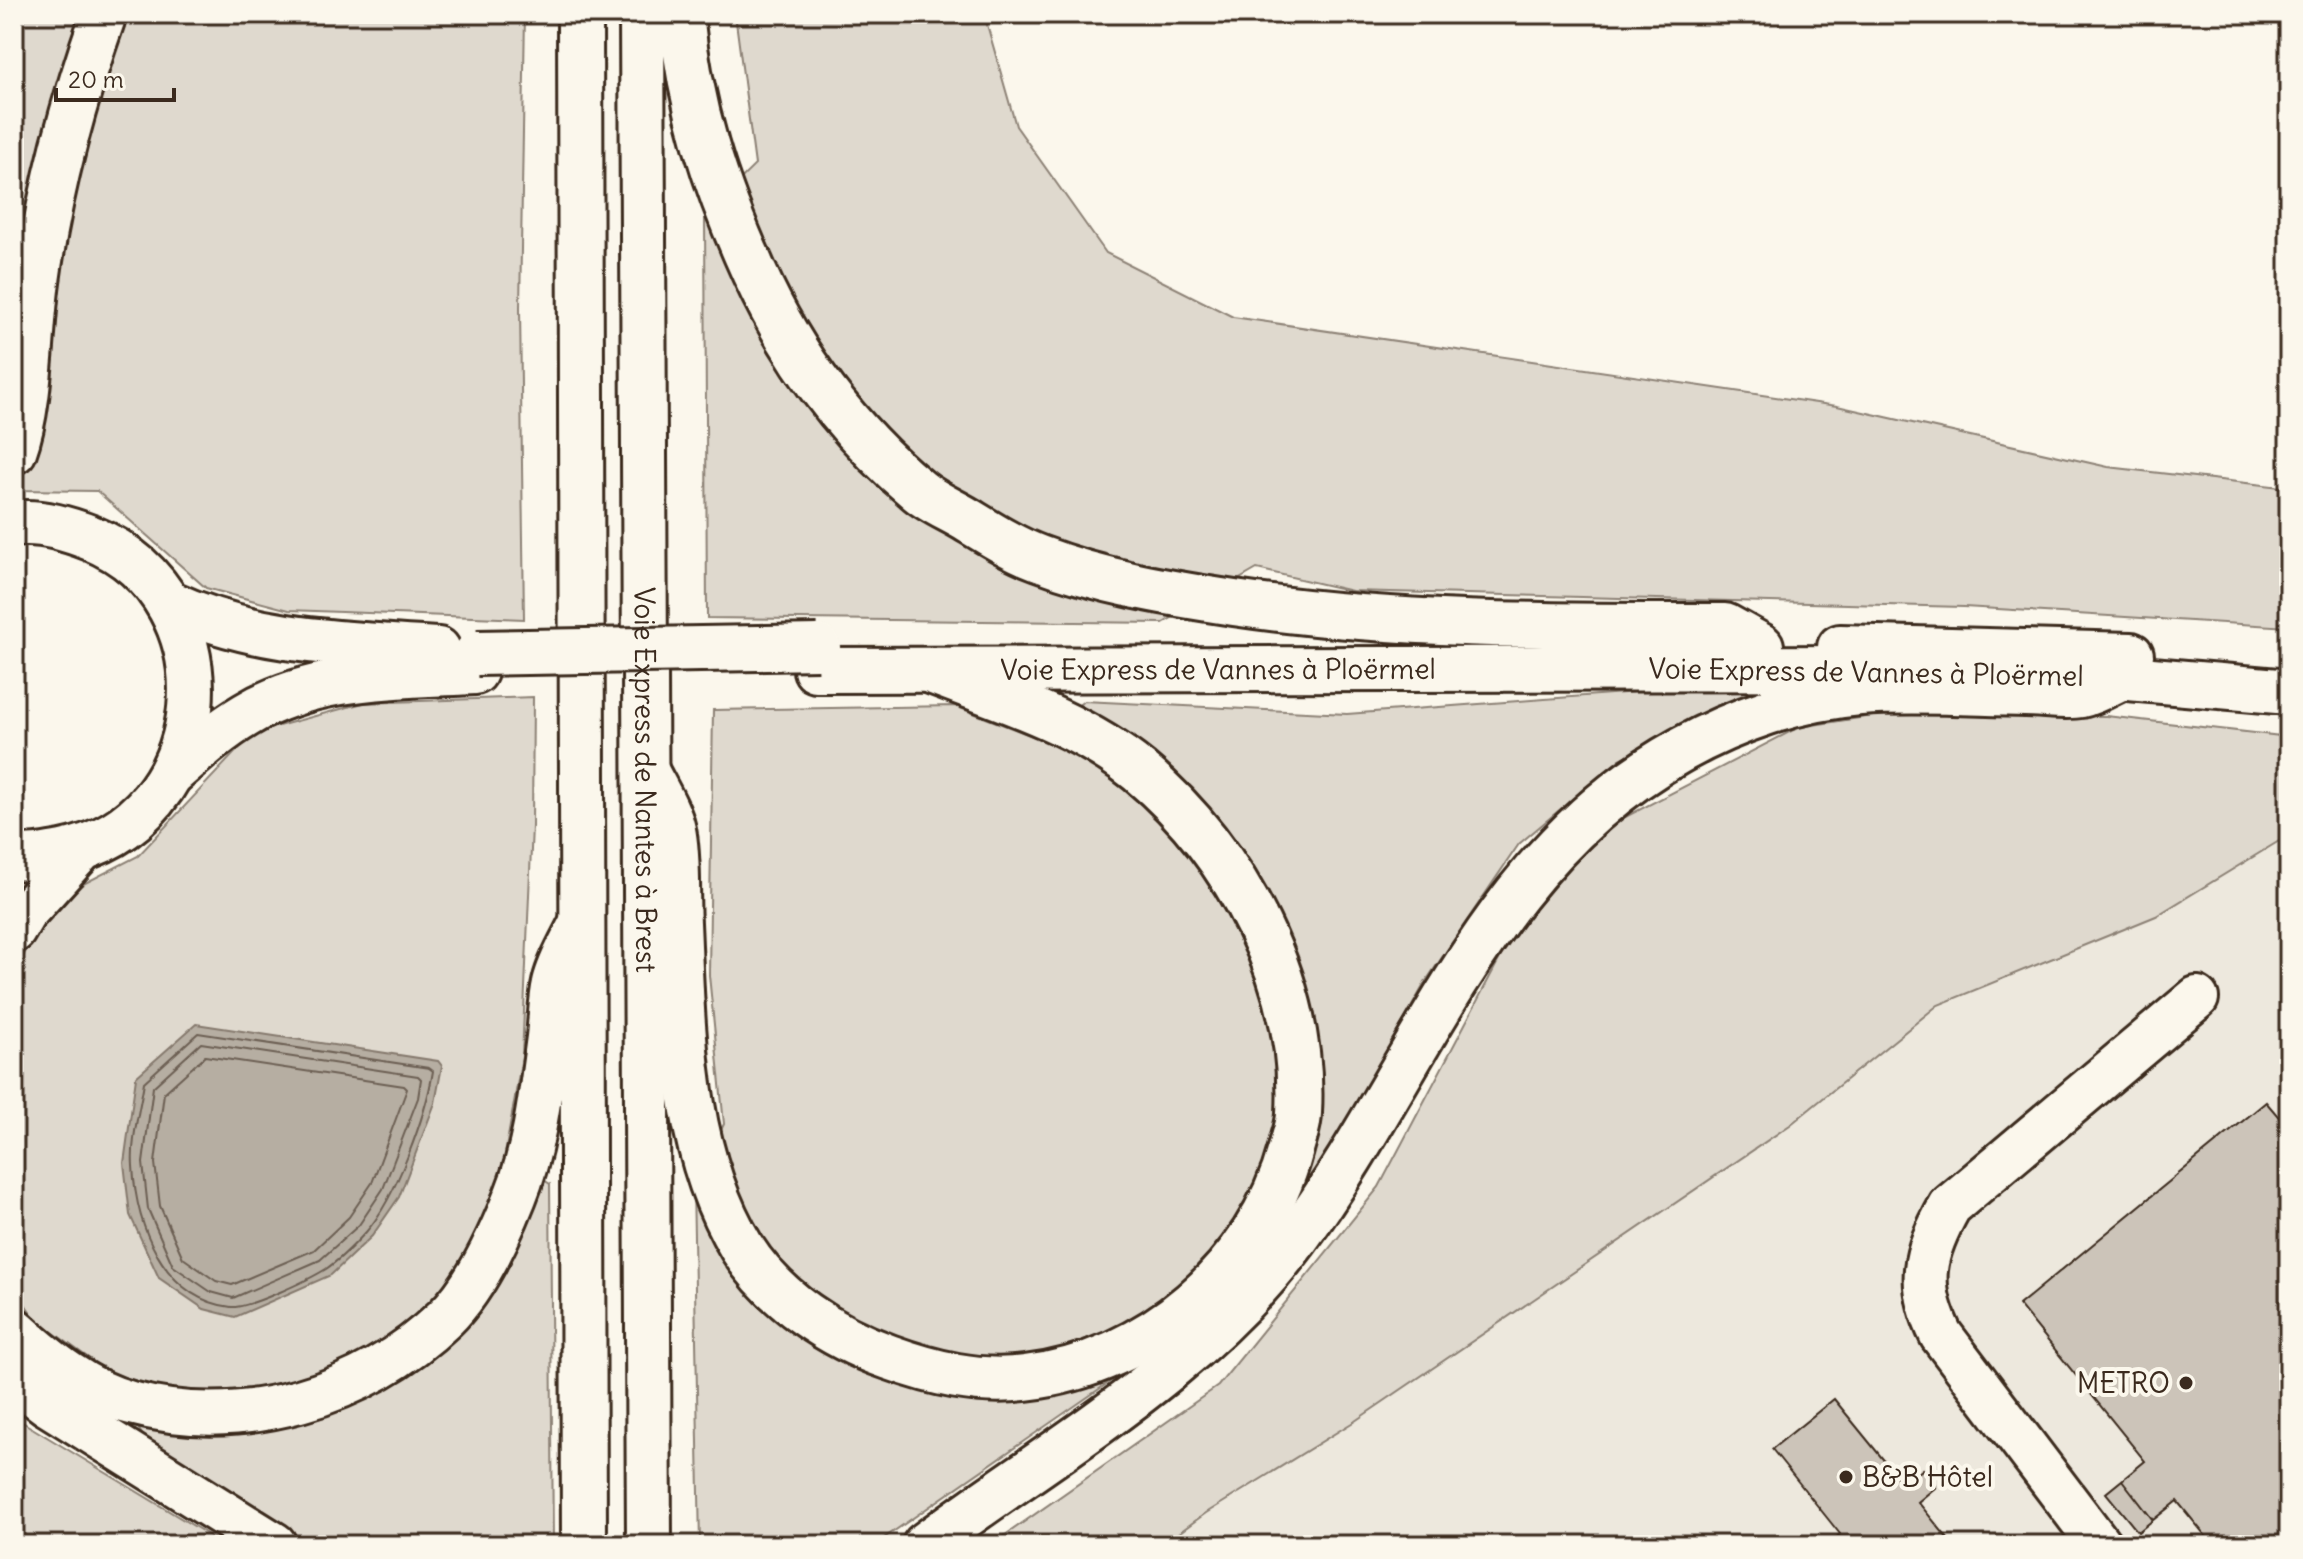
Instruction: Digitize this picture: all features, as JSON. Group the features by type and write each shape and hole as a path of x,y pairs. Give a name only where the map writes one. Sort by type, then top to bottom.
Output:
{"highway":[{"path":"14,451 37,278 87,61 104,14"},
{"path":"580,14 584,1545"},
{"name":"Voie Express de Nantes à Brest","path":"642,14 649,1545"},
{"path":"681,14 686,72 708,162 769,305 813,379 862,438 921,493 1037,557 1166,593 1300,612 1476,625 1725,626 1761,646"},
{"path":"14,524 66,528 107,545 144,573 169,603 183,634 190,662 190,719 173,772 149,804 119,831 83,849 29,859 14,857"},
{"name":"Voie Express de Vannes à Ploërmel","path":"169,603 207,620 292,640 476,662"},
{"name":"Voie Express de Vannes à Ploërmel","path":"173,772 247,714 288,696 359,678 476,662 1761,646 2013,649 2289,663"},
{"name":"Voie Express de Vannes à Ploërmel","path":"817,658 931,671 1548,671 1745,666 2124,676 2289,692"},
{"path":"646,771 673,828 682,1018 690,1094 701,1150 718,1201 744,1251 785,1296 817,1323 870,1351 929,1372 971,1379 1024,1378 1089,1362 1144,1339 1184,1311 1230,1265 1261,1223 1283,1180 1299,1117 1296,1032 1268,944 1220,860 1172,804 1140,773 1098,741 1050,717 931,671"},
{"path":"925,1545 1186,1357 1231,1313 1294,1240 1496,916 1544,860 1637,778 1681,750 1736,724 1819,698 1876,693 2081,695 2124,676"},
{"path":"14,1378 47,1403 274,1545"}],"lane":[{"path":"14,931 24,914 83,849"},
{"path":"14,1329 47,1359 93,1387 129,1403 204,1413 266,1410 311,1398 369,1375 447,1316 487,1258 516,1195 540,1094 554,981 581,922"},
{"path":"2100,1545 1941,1335 1930,1312 1924,1273 1931,1241 1950,1206 2197,998"}],"shaded area":[{"path":"14,14 525,14 520,308 524,619 289,610 206,588 97,491 14,490"},
{"path":"735,14 984,14 1016,126 1106,253 1233,317 1837,406 2108,467 2289,488 2289,627 1964,607 1352,591 1257,569 1163,623 707,618 705,214 755,165"},
{"path":"1744,684 1749,696 1620,759 1519,844 1426,981 1310,1188 1196,1322 874,1545 700,1545 693,1186 724,1124 709,975 713,710 955,706 1035,737 1084,701 1347,714"},
{"path":"533,697 532,826 522,1057 505,1154 550,1184 553,1545 309,1545 143,1436 101,1367 36,1320 14,1288 14,973 54,899 138,856 244,743 271,728 363,703"},
{"path":"1886,714 2106,716 2289,737 2289,835 2156,916 1938,1005 1790,1125 1355,1421 1206,1513 1162,1545 991,1545 1218,1386 1379,1187 1512,935 1606,827 1799,727"},
{"path":"2289,835 2289,1545 1162,1545 1206,1513 1355,1421 1790,1125 1938,1005 2156,916"},
{"path":"14,1417 225,1545 14,1545"}],"water":[{"path":"196,1024 438,1061 442,1066 435,1103 399,1197 372,1236 331,1275 235,1317 204,1309 159,1278 130,1215 124,1163 136,1077"}],"building":[{"name":"METRO","path":"2266,1102 2289,1129 2289,1545 2213,1545 2177,1501 2153,1520 2122,1480 2145,1461 2019,1305"},
{"name":"B&B Hôtel","path":"1834,1399 1904,1485 1923,1469 1936,1487 1918,1502 1953,1545 1827,1545 1840,1534 1772,1449"},
{"path":"2122,1480 2153,1520 2138,1532 2106,1493"}],"place":[{"name":"METRO","path":"2186,1383"},
{"name":"B&B Hôtel","path":"1846,1477"}]}
